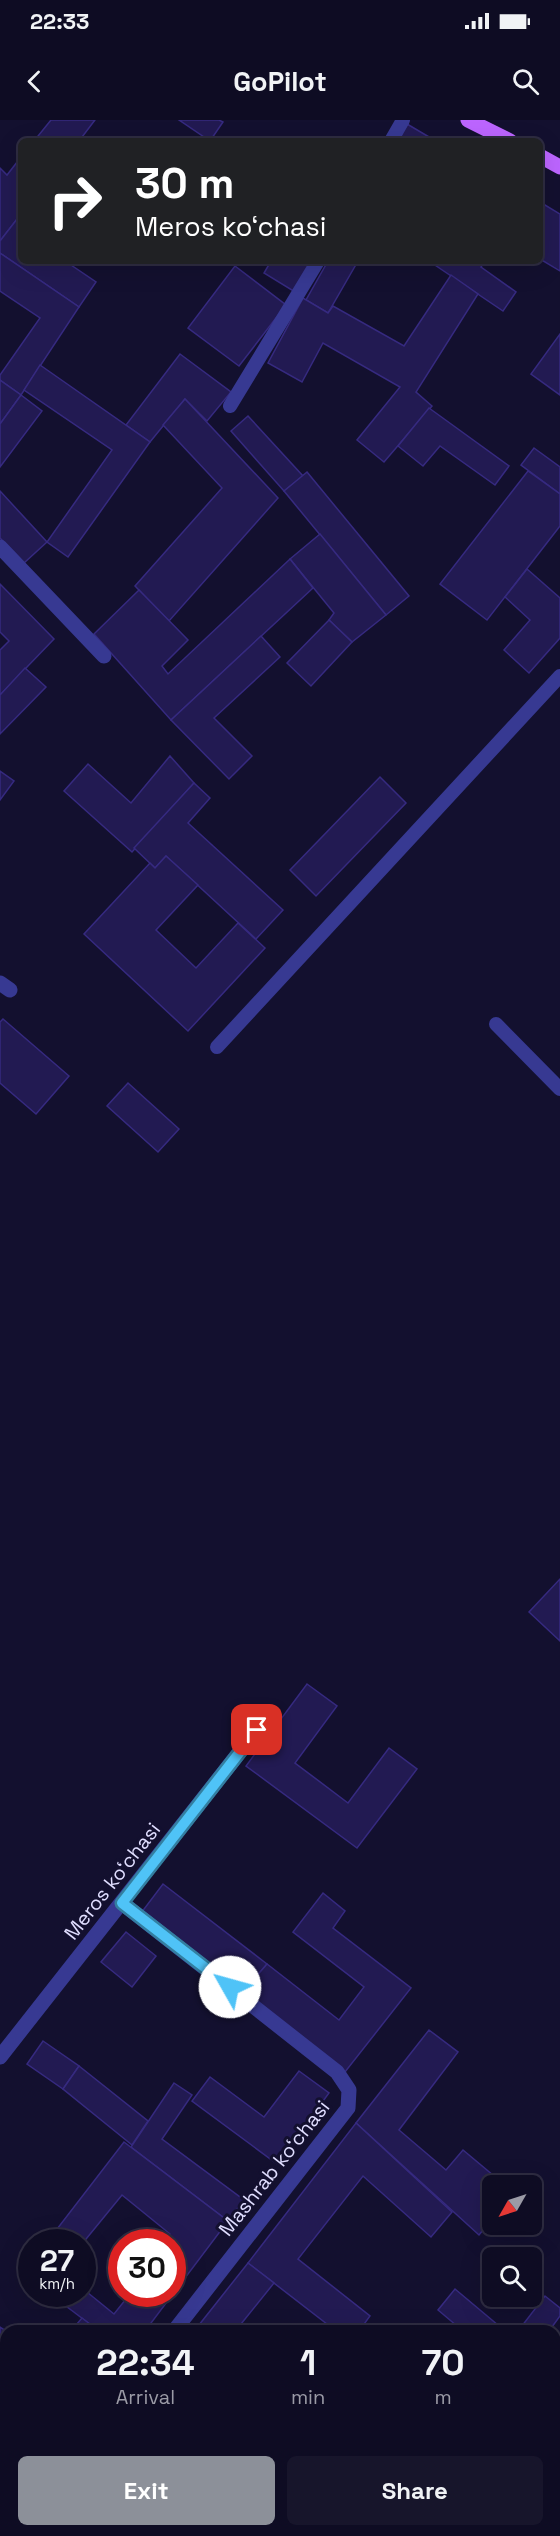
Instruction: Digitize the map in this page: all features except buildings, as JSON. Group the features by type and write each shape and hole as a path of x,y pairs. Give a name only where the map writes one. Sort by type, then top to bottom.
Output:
{"main road":[{"path":"468,120 504,138"},
{"path":"543,158 560,166"}],"street":[{"path":"0,547 104,656"},
{"name":"Meros koʻchasi","path":"0,2057 257,1730"},
{"name":"Mashrab koʻchasi","path":"122,1903 337,2072 348,2090 348,2108 179,2325"}],"lane":[{"path":"393,138 403,120"},
{"path":"231,406 316,264"},
{"path":"217,1047 560,676"},
{"path":"496,1024 560,1089"}],"route":[{"path":"230,1987 122,1903 257,1730"}]}
